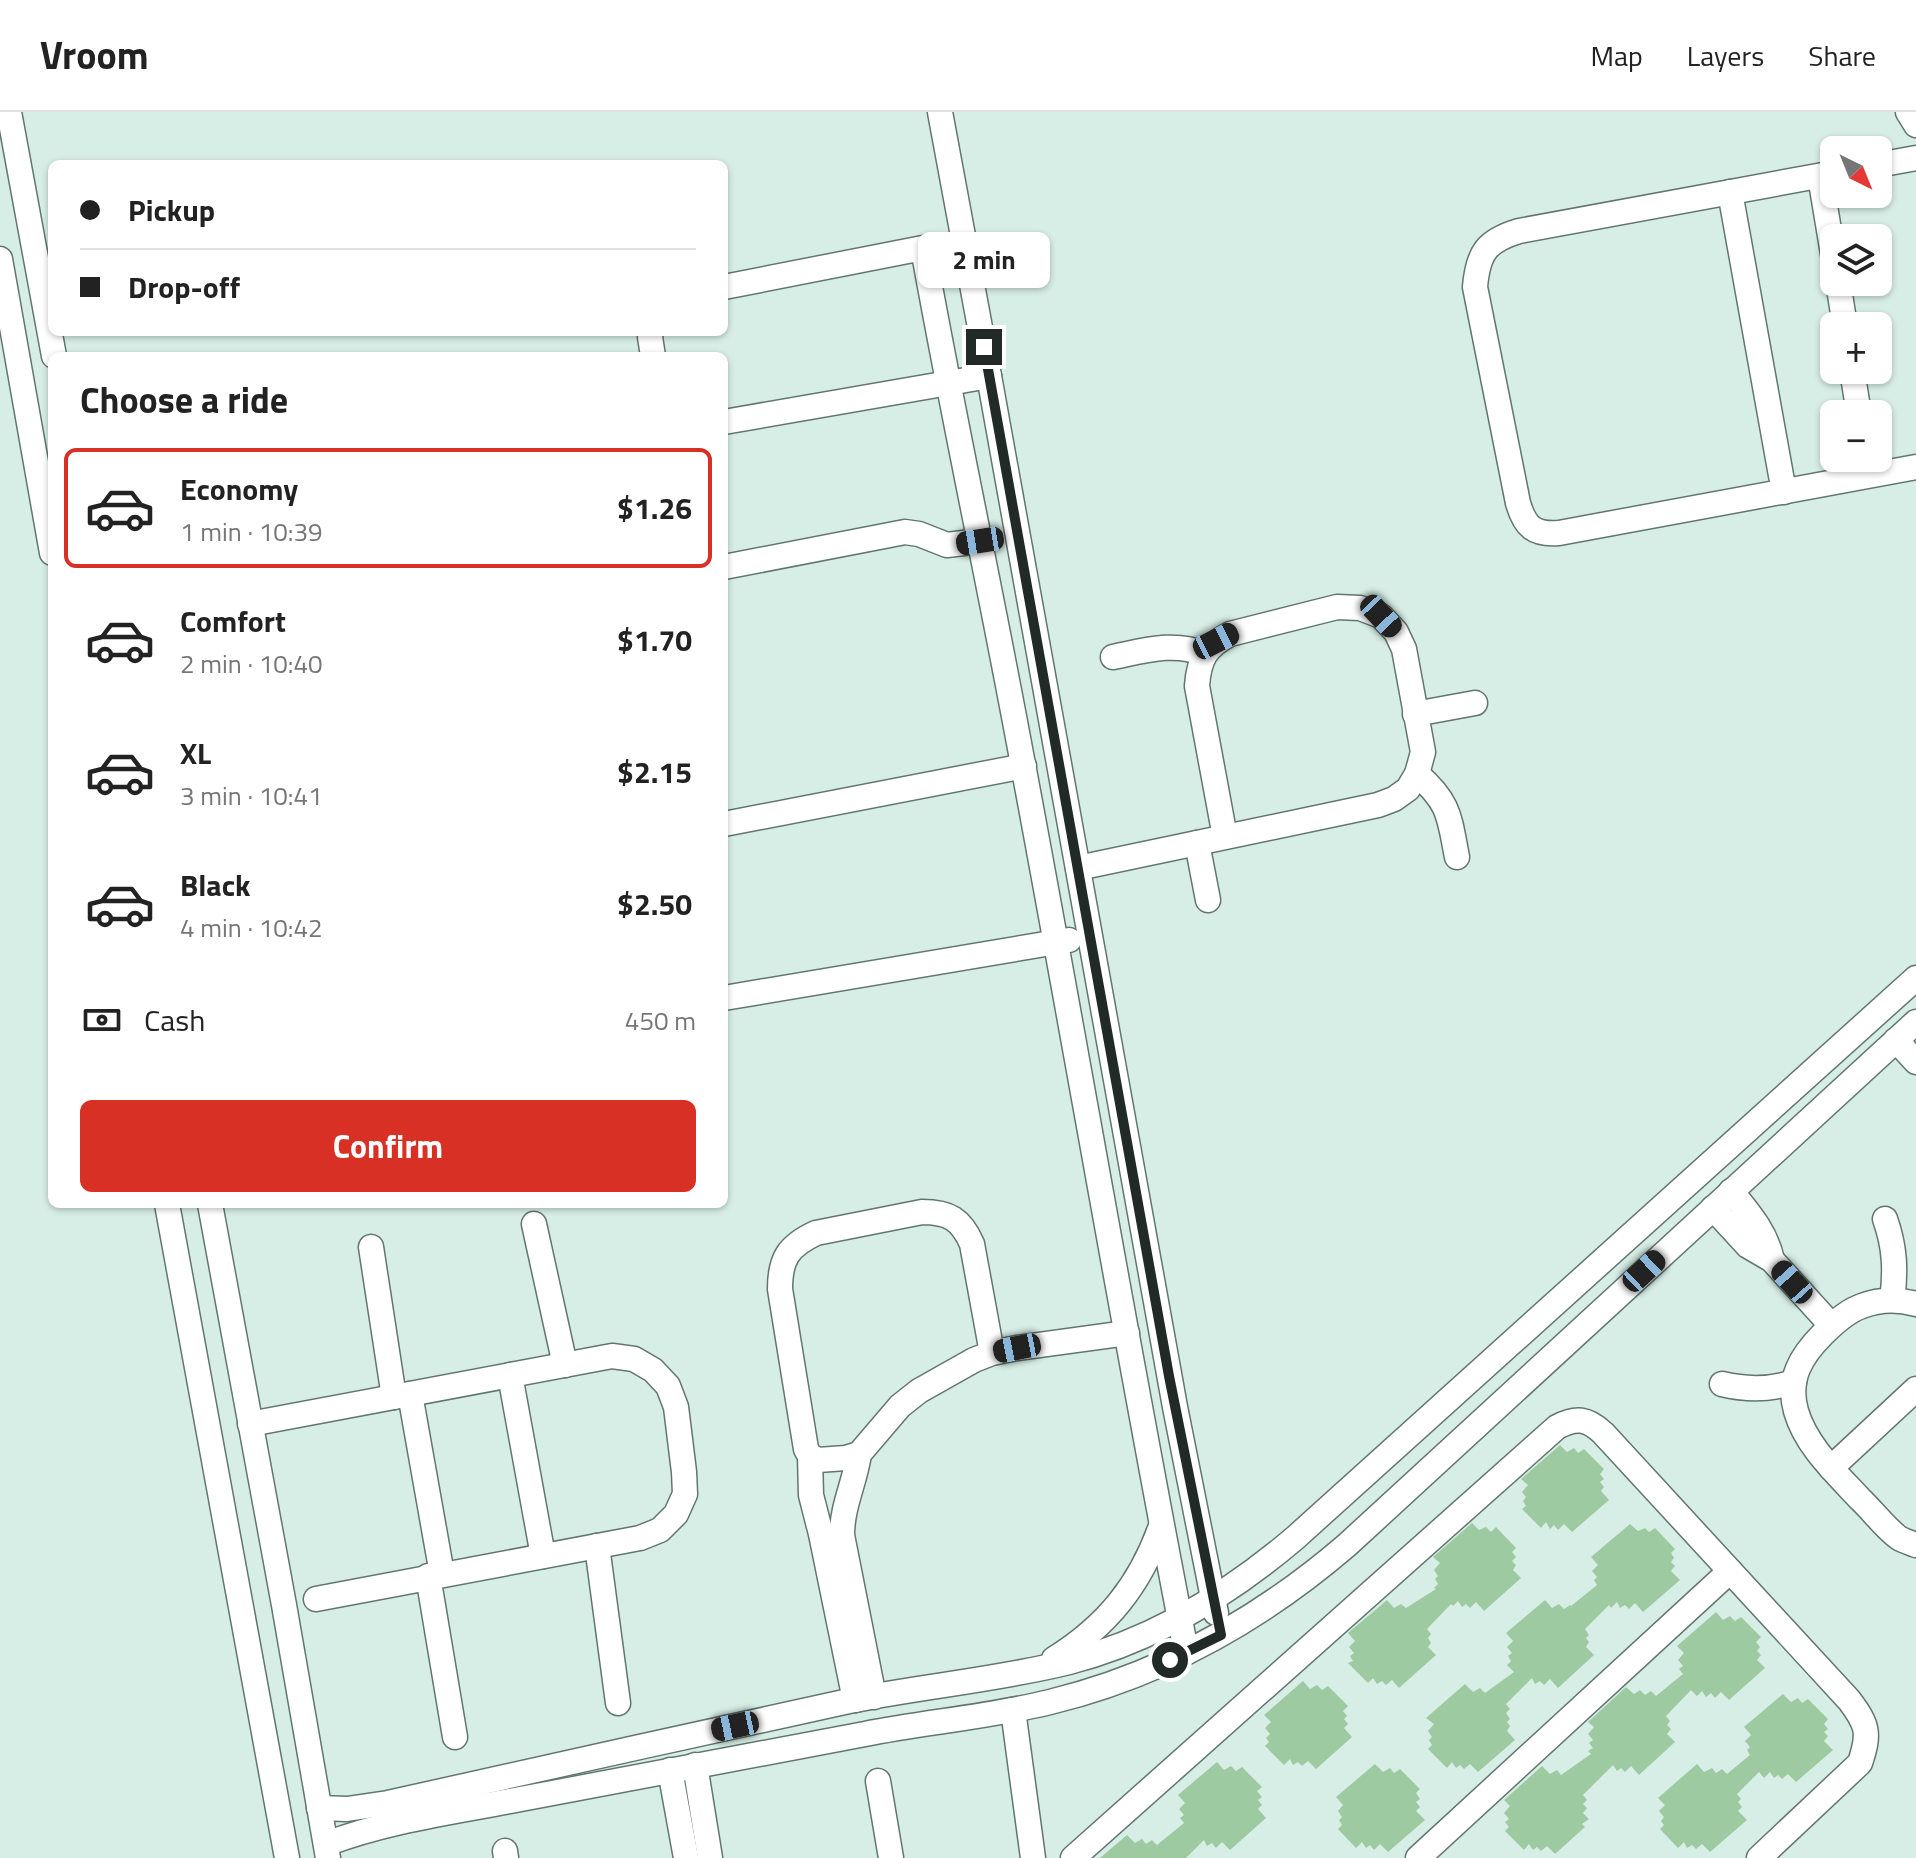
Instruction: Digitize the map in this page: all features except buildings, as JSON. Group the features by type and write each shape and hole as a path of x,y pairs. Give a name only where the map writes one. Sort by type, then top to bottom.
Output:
{"street":[{"path":"9,112 48,323"},
{"path":"940,112 1172,1392 1221,1635"},
{"path":"1908,112 1916,125"},
{"path":"1892,162 1916,158"},
{"path":"1820,175 1519,231 1501,237 1486,250 1477,267 1475,287 1518,503 1522,517 1531,528 1545,534 1559,533 1784,492 1851,472"},
{"path":"1730,192 1784,492"},
{"path":"728,286 923,248 1024,766 1186,1652"},
{"path":"0,259 48,530"},
{"path":"728,421 989,376"},
{"path":"1892,467 1916,467"},
{"path":"728,566 905,532 947,545 980,541"},
{"path":"1078,868 1378,805 1408,789 1417,774 1423,752 1404,649 1396,632 1381,616 1360,608 1337,607 1230,634 1216,641 1204,654 1198,669 1197,686 1225,837"},
{"path":"1113,657 1172,647 1194,649 1204,654"},
{"path":"1415,714 1475,703"},
{"path":"728,823 1024,766"},
{"path":"1417,774 1435,791 1447,809 1457,857"},
{"path":"1197,843 1208,900"},
{"path":"728,997 1090,936"},
{"path":"319,1808 347,1809 388,1803 864,1698 1070,1662 1108,1650 1180,1619 1214,1600 1260,1567 1306,1528 1916,978"},
{"path":"211,1208 327,1851 378,1827 695,1765 1013,1710 1084,1693 1130,1677 1221,1635 1327,1562 1916,1022"},
{"path":"1896,1040 1916,1062"},
{"path":"1731,1191 1761,1229 1772,1260"},
{"path":"200,1208 168,1211 287,1858"},
{"path":"1713,1208 1748,1246 1772,1260 1831,1325"},
{"path":"864,1698 811,1495 810,1456 806,1449 780,1289 780,1271 787,1254 799,1241 816,1233 922,1212 938,1212 953,1218 965,1229 972,1244 992,1353"},
{"path":"1885,1219 1894,1257 1892,1300"},
{"path":"534,1224 565,1365"},
{"path":"371,1247 435,1575 455,1737"},
{"path":"1916,1304 1892,1300 1860,1306 1848,1312 1807,1350 1794,1382 1796,1412 1814,1446 1898,1538 1916,1545"},
{"path":"810,1456 818,1460 859,1454 892,1414 919,1391 958,1367 992,1353 1127,1333"},
{"path":"250,1424 612,1356 634,1359 653,1370 668,1386 676,1407 685,1494 676,1514 660,1530 640,1538 316,1599"},
{"path":"510,1375 543,1556"},
{"path":"1722,1384 1764,1389 1794,1382"},
{"path":"1831,1468 1916,1389"},
{"path":"1073,1858 1557,1427 1568,1421 1581,1420 1593,1424 1863,1718 1867,1741 1860,1763 1759,1858"},
{"path":"859,1454 844,1510 842,1535 864,1698"},
{"path":"1032,1670 1076,1645 1113,1612 1142,1570 1161,1523"},
{"path":"597,1546 618,1703"},
{"path":"1418,1858 1730,1571"},
{"path":"1013,1710 1033,1858"},
{"path":"695,1765 710,1858"},
{"path":"670,1770 686,1858"},
{"path":"878,1781 891,1858"}],"route":[{"path":"984,347 1169,1376 1221,1635 1170,1660"}]}
